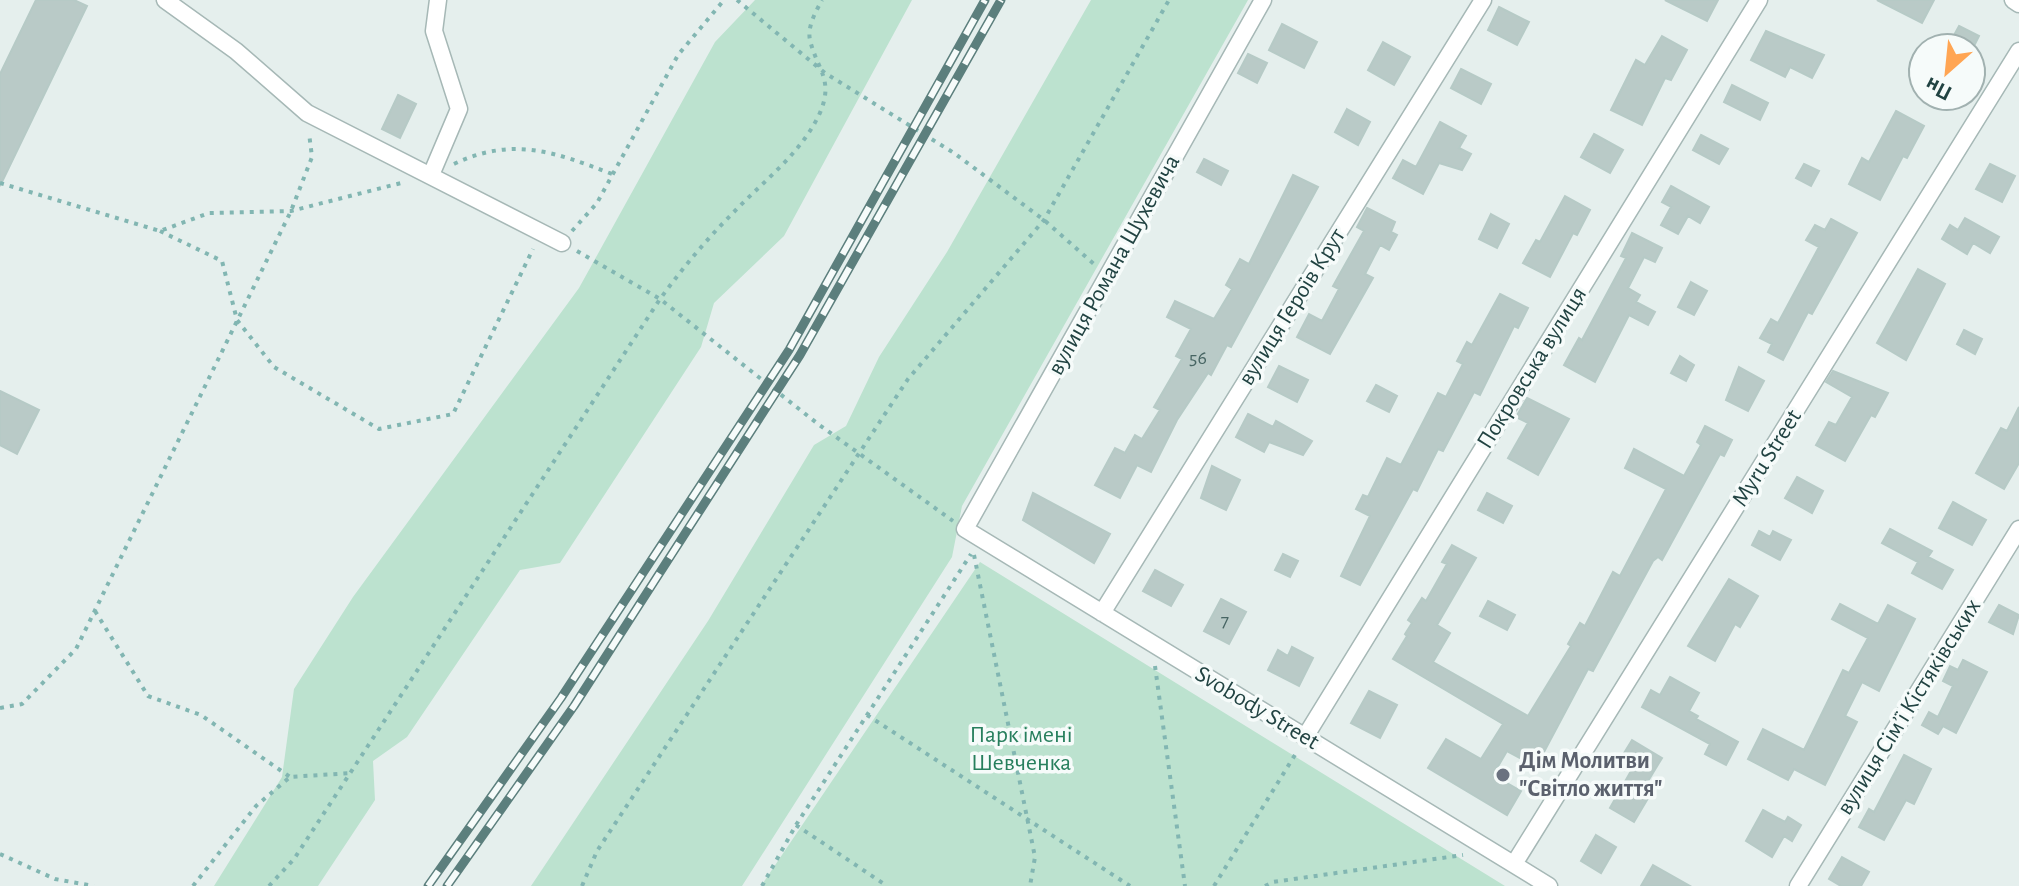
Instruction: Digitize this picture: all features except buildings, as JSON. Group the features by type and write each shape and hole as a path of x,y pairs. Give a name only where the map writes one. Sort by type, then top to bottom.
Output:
{"street":[{"path":"165,0 236,51 307,113 562,243"},
{"path":"431,175 459,109 434,31 438,0"},
{"name":"вулиця Романа Шухевича","path":"965,529 1263,0"},
{"name":"вулиця Героїв Крут","path":"1102,613 1483,0"},
{"name":"Покровська вулиця","path":"1305,737 1759,0"},
{"path":"2013,0 2019,4"},
{"name":"Myru Street","path":"1514,864 2019,51"},
{"name":"Svobody Street","path":"965,529 1549,886"},
{"name":"вулиця Сімʼї Кістяківських","path":"1798,886 2019,529"}],"path":[{"path":"724,0 678,55 597,203 562,243 660,299 858,453 965,529"},
{"path":"737,0 825,73 954,153 1044,220 1108,276"},
{"path":"269,886 294,859 660,299 692,257 799,147 819,114 826,93 825,73 809,38 813,16 822,0"},
{"path":"582,886 597,851 908,379 1044,220 1169,0"},
{"path":"0,708 22,704 76,649 291,211 312,157 307,113"},
{"path":"160,231 209,213 291,211 431,175 481,151 548,150 612,174"},
{"path":"0,183 160,231 222,261 237,320 274,367 379,429 453,414 542,232"},
{"path":"762,886 796,825 973,551 1035,857 1030,886"},
{"path":"95,611 148,696 201,715 290,777"},
{"path":"1151,643 1185,886"},
{"path":"867,715 1130,886"},
{"path":"1214,886 1305,737"},
{"path":"193,886 256,806 290,777 351,773"},
{"path":"796,825 887,886"},
{"path":"1265,886 1492,851"},
{"path":"0,854 55,879 94,886"}],"green space":[{"path":"755,0 912,0 784,236 714,303 701,347 560,563 520,570 407,737 373,761 375,800 318,886 214,886 282,777 294,689 353,597 579,288 715,42"},
{"path":"1091,0 1248,0 962,506 952,557 742,886 531,886 708,621 814,445 846,426 879,357 947,252"},
{"name":"Парк імені Шевченка","path":"980,562 1505,886 761,886"}],"railway":[{"path":"428,886 561,698 789,350 985,0"},
{"path":"447,886 574,706 800,355 1001,0"}],"place":[{"name":"Дім Молитви \"Світло життя\"","path":"1503,775"}]}
